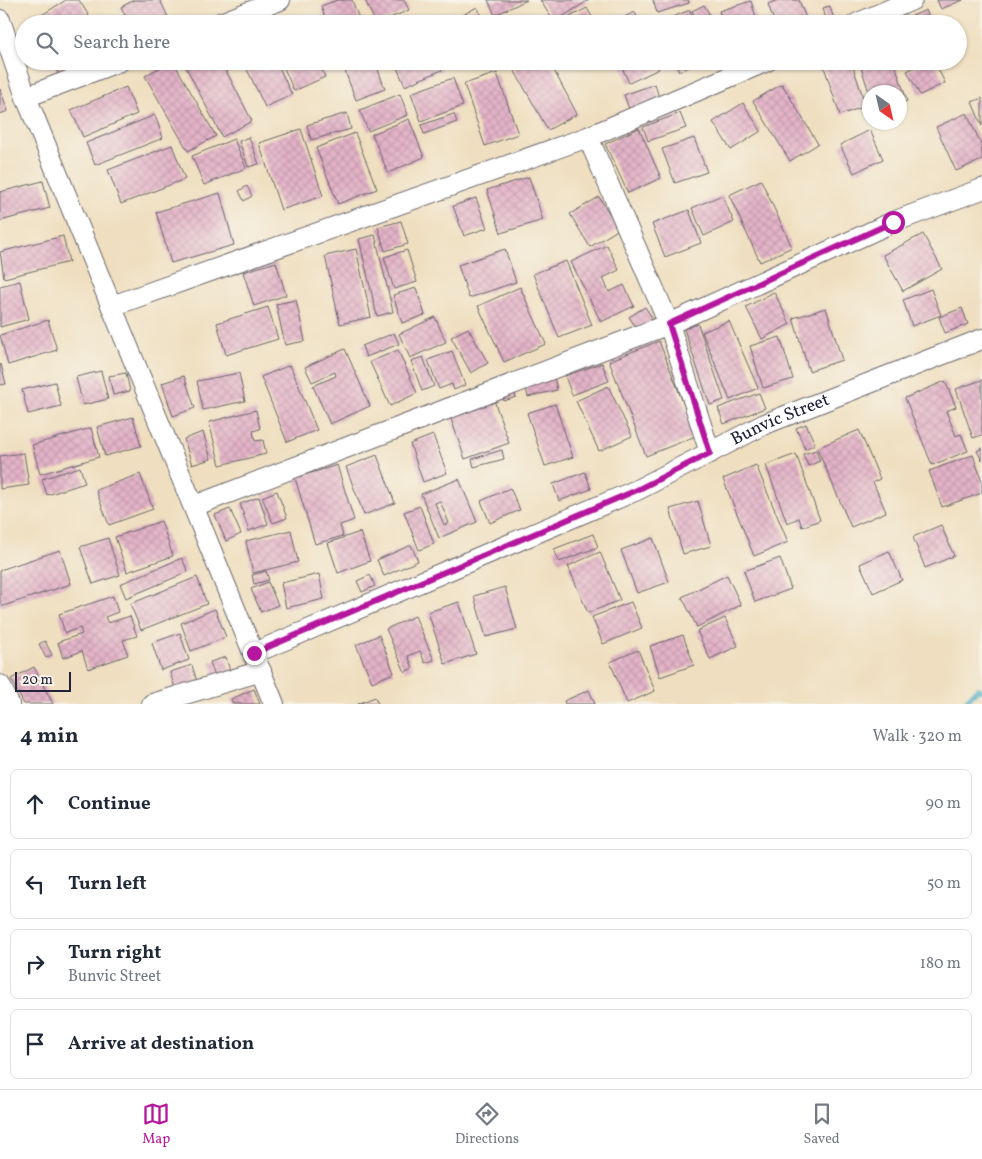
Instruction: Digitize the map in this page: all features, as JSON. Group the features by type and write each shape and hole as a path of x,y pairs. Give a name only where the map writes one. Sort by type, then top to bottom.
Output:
{"street":[{"path":"241,15 280,0"},
{"path":"877,15 912,0"},
{"path":"0,20 15,64"},
{"path":"17,70 26,97 274,704"},
{"path":"26,97 96,70"},
{"path":"112,306 588,137 746,70"},
{"path":"588,137 669,324 710,453"},
{"path":"194,506 669,324 893,222 982,189"},
{"name":"Bunvic Street","path":"152,704 257,662 637,490 765,424 982,339"},
{"path":"0,685 8,704"}],"building":[{"path":"66,0 79,0 88,15 42,15"},
{"path":"134,0 160,0 167,15 125,15 121,7"},
{"path":"337,0 352,0 358,15 324,15 321,6"},
{"path":"365,0 404,0 409,10 397,15 372,15"},
{"path":"488,0 527,0 495,15"},
{"path":"540,0 589,0 565,15 550,15"},
{"path":"653,0 688,0 689,3 657,13"},
{"path":"778,0 799,0 805,15 772,15 768,4"},
{"path":"937,0 963,0 941,9"},
{"path":"751,1 755,15 720,15 719,11"},
{"path":"704,5 710,15 694,15 692,11"},
{"path":"830,6 832,15 825,15 823,8"},
{"path":"477,7 481,15 463,15"},
{"path":"587,8 591,15 574,15"},
{"path":"690,10 692,15 678,15"},
{"path":"926,10 928,15 914,15"},
{"path":"56,70 68,70 59,75"},
{"path":"155,70 178,70 216,136 188,151 145,76"},
{"path":"188,70 226,70 252,121 222,137"},
{"path":"247,70 280,70 292,95 265,107"},
{"path":"285,70 322,70 325,77 294,91"},
{"path":"344,70 378,70 385,89 356,100"},
{"path":"398,70 442,70 405,86"},
{"path":"514,70 554,70 577,114 548,130"},
{"path":"623,70 657,70 629,83"},
{"path":"825,70 854,70 862,94 862,107 840,115"},
{"path":"862,70 897,70 902,85 867,85"},
{"path":"938,70 945,83 920,95 907,71"},
{"path":"497,73 518,134 485,146 464,84"},
{"path":"453,78 463,106 421,121 411,93"},
{"path":"655,84 659,98 629,109 624,95"},
{"path":"782,84 818,144 790,161 753,101"},
{"path":"126,87 137,114 83,137 71,110"},
{"path":"0,89 8,111 0,114"},
{"path":"400,94 408,115 368,131 360,110"},
{"path":"982,98 982,126 972,102"},
{"path":"743,103 761,131 731,150 713,122"},
{"path":"347,113 351,129 311,140 307,125"},
{"path":"680,113 686,128 648,141 643,127"},
{"path":"967,113 982,147 982,160 956,171 936,127"},
{"path":"454,114 457,122 424,134 421,125"},
{"path":"155,115 163,138 95,165 86,143"},
{"path":"409,119 424,157 388,173 372,134"},
{"path":"639,128 661,178 628,193 605,144"},
{"path":"301,129 323,196 281,210 259,143"},
{"path":"870,130 883,159 854,173 840,145"},
{"path":"355,133 377,189 338,204 316,148"},
{"path":"249,137 259,164 248,167 239,141"},
{"path":"694,138 707,172 675,183 662,149"},
{"path":"234,139 246,168 204,185 192,156"},
{"path":"172,145 185,179 121,204 108,170"},
{"path":"529,177 543,220 501,233 487,190"},
{"path":"761,180 792,247 760,262 729,195"},
{"path":"43,181 50,208 0,221 0,192"},
{"path":"247,186 252,196 244,201 239,191"},
{"path":"220,193 234,245 171,263 156,212"},
{"path":"722,195 734,222 704,236 692,208"},
{"path":"599,197 619,229 590,247 570,214"},
{"path":"476,198 487,228 464,236 453,206"},
{"path":"689,210 701,243 665,257 652,224"},
{"path":"401,221 408,244 385,251 378,227"},
{"path":"923,234 942,269 903,291 883,255"},
{"path":"375,235 393,312 377,316 359,239"},
{"path":"63,236 69,262 4,278 0,252"},
{"path":"607,245 619,270 603,278 609,292 624,285 634,306 601,322 571,262"},
{"path":"356,249 371,317 340,324 325,256"},
{"path":"505,249 516,282 469,298 458,265"},
{"path":"407,250 417,282 394,289 384,257"},
{"path":"566,261 592,325 559,338 533,274"},
{"path":"276,262 286,295 254,306 243,272"},
{"path":"20,281 29,319 0,327 0,286"},
{"path":"520,287 546,344 504,362 478,306"},
{"path":"416,288 425,315 402,323 393,295"},
{"path":"931,289 941,315 912,326 903,300"},
{"path":"774,292 790,324 762,339 746,307"},
{"path":"296,300 305,341 285,345 276,304"},
{"path":"268,307 278,339 226,355 217,323"},
{"path":"645,307 653,319 637,329 629,317"},
{"path":"826,308 842,360 809,371 793,318"},
{"path":"962,308 968,324 945,333 939,317"},
{"path":"435,317 446,342 410,358 399,334"},
{"path":"48,320 57,350 8,365 0,335"},
{"path":"729,321 758,388 730,400 702,332"},
{"path":"698,324 724,400 710,405 684,329"},
{"path":"468,328 488,363 471,373 451,337"},
{"path":"394,333 399,344 366,357 362,346"},
{"path":"780,337 793,379 763,388 750,346"},
{"path":"659,341 696,436 646,456 609,361"},
{"path":"345,349 370,406 330,424 313,386 336,376 335,372 312,382 305,367"},
{"path":"398,350 417,393 390,406 370,362"},
{"path":"452,351 465,385 454,390 452,384 439,389 428,360"},
{"path":"423,357 434,386 422,391 411,361"},
{"path":"602,363 609,381 572,395 565,376"},
{"path":"0,365 6,384 0,385"},
{"path":"290,365 317,430 287,442 261,377"},
{"path":"101,371 108,399 83,405 76,377"},
{"path":"126,373 130,391 113,395 109,376"},
{"path":"239,373 245,401 203,410 197,381"},
{"path":"184,376 195,408 173,416 162,383"},
{"path":"554,377 557,390 528,397 525,384"},
{"path":"982,380 982,435 973,438 956,389"},
{"path":"945,381 956,407 946,411 956,436 961,434 968,451 932,465 905,398"},
{"path":"55,382 61,406 28,414 22,390"},
{"path":"608,386 632,436 599,451 576,401"},
{"path":"513,388 516,397 504,401 501,392"},
{"path":"759,393 765,408 724,424 718,408"},
{"path":"494,400 509,443 465,459 450,416"},
{"path":"555,404 573,457 545,466 527,413"},
{"path":"256,410 260,429 253,431 255,441 263,440 266,454 220,465 209,422"},
{"path":"133,417 141,446 105,456 97,427"},
{"path":"806,424 815,444 805,449 796,428"},
{"path":"91,428 99,457 40,474 32,445"},
{"path":"859,430 880,479 873,482 886,512 851,527 817,448"},
{"path":"203,432 211,459 192,465 184,439"},
{"path":"433,435 447,473 423,482 410,444"},
{"path":"982,448 982,460 977,451"},
{"path":"502,450 504,459 474,467 472,459"},
{"path":"816,450 820,461 808,466 803,454"},
{"path":"24,453 29,485 0,489 0,456"},
{"path":"796,454 820,520 802,527 799,518 787,523 766,465"},
{"path":"377,455 395,503 364,515 346,467"},
{"path":"973,455 982,481 982,493 942,507 929,471"},
{"path":"337,465 354,520 340,525 343,536 315,544 295,478"},
{"path":"756,465 788,542 754,556 723,479"},
{"path":"80,467 85,483 47,495 42,479"},
{"path":"585,472 591,489 559,501 553,484"},
{"path":"140,474 153,509 109,525 96,490"},
{"path":"459,479 477,522 439,538 421,494","holes":["440,501 449,523 444,525 435,503"]},
{"path":"510,488 520,510 490,523 481,501"},
{"path":"277,491 287,518 273,523 262,497"},
{"path":"259,497 268,524 249,531 240,504"},
{"path":"698,501 711,546 683,554 670,509"},
{"path":"420,506 434,544 419,550 404,512"},
{"path":"230,509 241,534 226,541 215,515"},
{"path":"161,521 173,556 127,572 115,537"},
{"path":"941,525 954,556 925,568 913,537"},
{"path":"291,530 298,562 253,573 246,541"},
{"path":"360,532 370,561 338,573 328,543"},
{"path":"593,534 598,547 559,562 554,549"},
{"path":"108,538 120,575 93,584 80,547"},
{"path":"653,538 669,582 637,593 621,550"},
{"path":"411,545 418,561 384,576 377,560"},
{"path":"60,550 71,584 0,607 0,570"},
{"path":"889,551 902,580 873,593 860,564"},
{"path":"600,552 620,600 588,613 568,566"},
{"path":"182,558 188,572 126,598 120,584"},
{"path":"780,558 791,589 755,602 744,571"},
{"path":"266,571 269,580 254,584 252,575"},
{"path":"319,574 324,599 286,608 281,583"},
{"path":"370,575 375,586 362,592 357,581"},
{"path":"727,575 741,605 697,627 682,597"},
{"path":"197,577 207,604 141,630 130,604"},
{"path":"268,582 278,605 261,612 251,589"},
{"path":"505,587 517,629 486,637 474,596"},
{"path":"113,596 118,612 105,617 108,623 130,616 137,636 123,640 128,655 88,669 82,651 63,658 58,642 82,634 80,628 65,633 59,614"},
{"path":"459,602 476,654 445,664 428,612"},
{"path":"631,602 642,628 603,644 592,617"},
{"path":"215,609 226,637 191,651 181,623"},
{"path":"415,616 434,660 425,663 420,651 408,656 413,668 405,672 386,629"},
{"path":"725,618 738,646 710,659 697,631"},
{"path":"180,633 189,660 161,670 152,643"},
{"path":"379,635 394,673 372,682 356,645"},
{"path":"683,635 694,665 660,677 650,646"},
{"path":"45,641 52,655 46,658 39,644"},
{"path":"638,650 655,691 627,703 610,662"},
{"path":"226,657 230,671 215,676 210,662"},
{"path":"192,665 197,682 175,689 170,672"},
{"path":"34,667 53,704 24,704 11,679"},
{"path":"254,689 260,704 233,704 231,699"},
{"path":"589,690 595,704 565,704 564,701"},
{"path":"375,697 378,704 358,704"}],"waterway":[{"path":"964,704 977,689 982,690"}],"route":[{"path":"254,653 637,490 710,453 669,324 893,222"}]}
